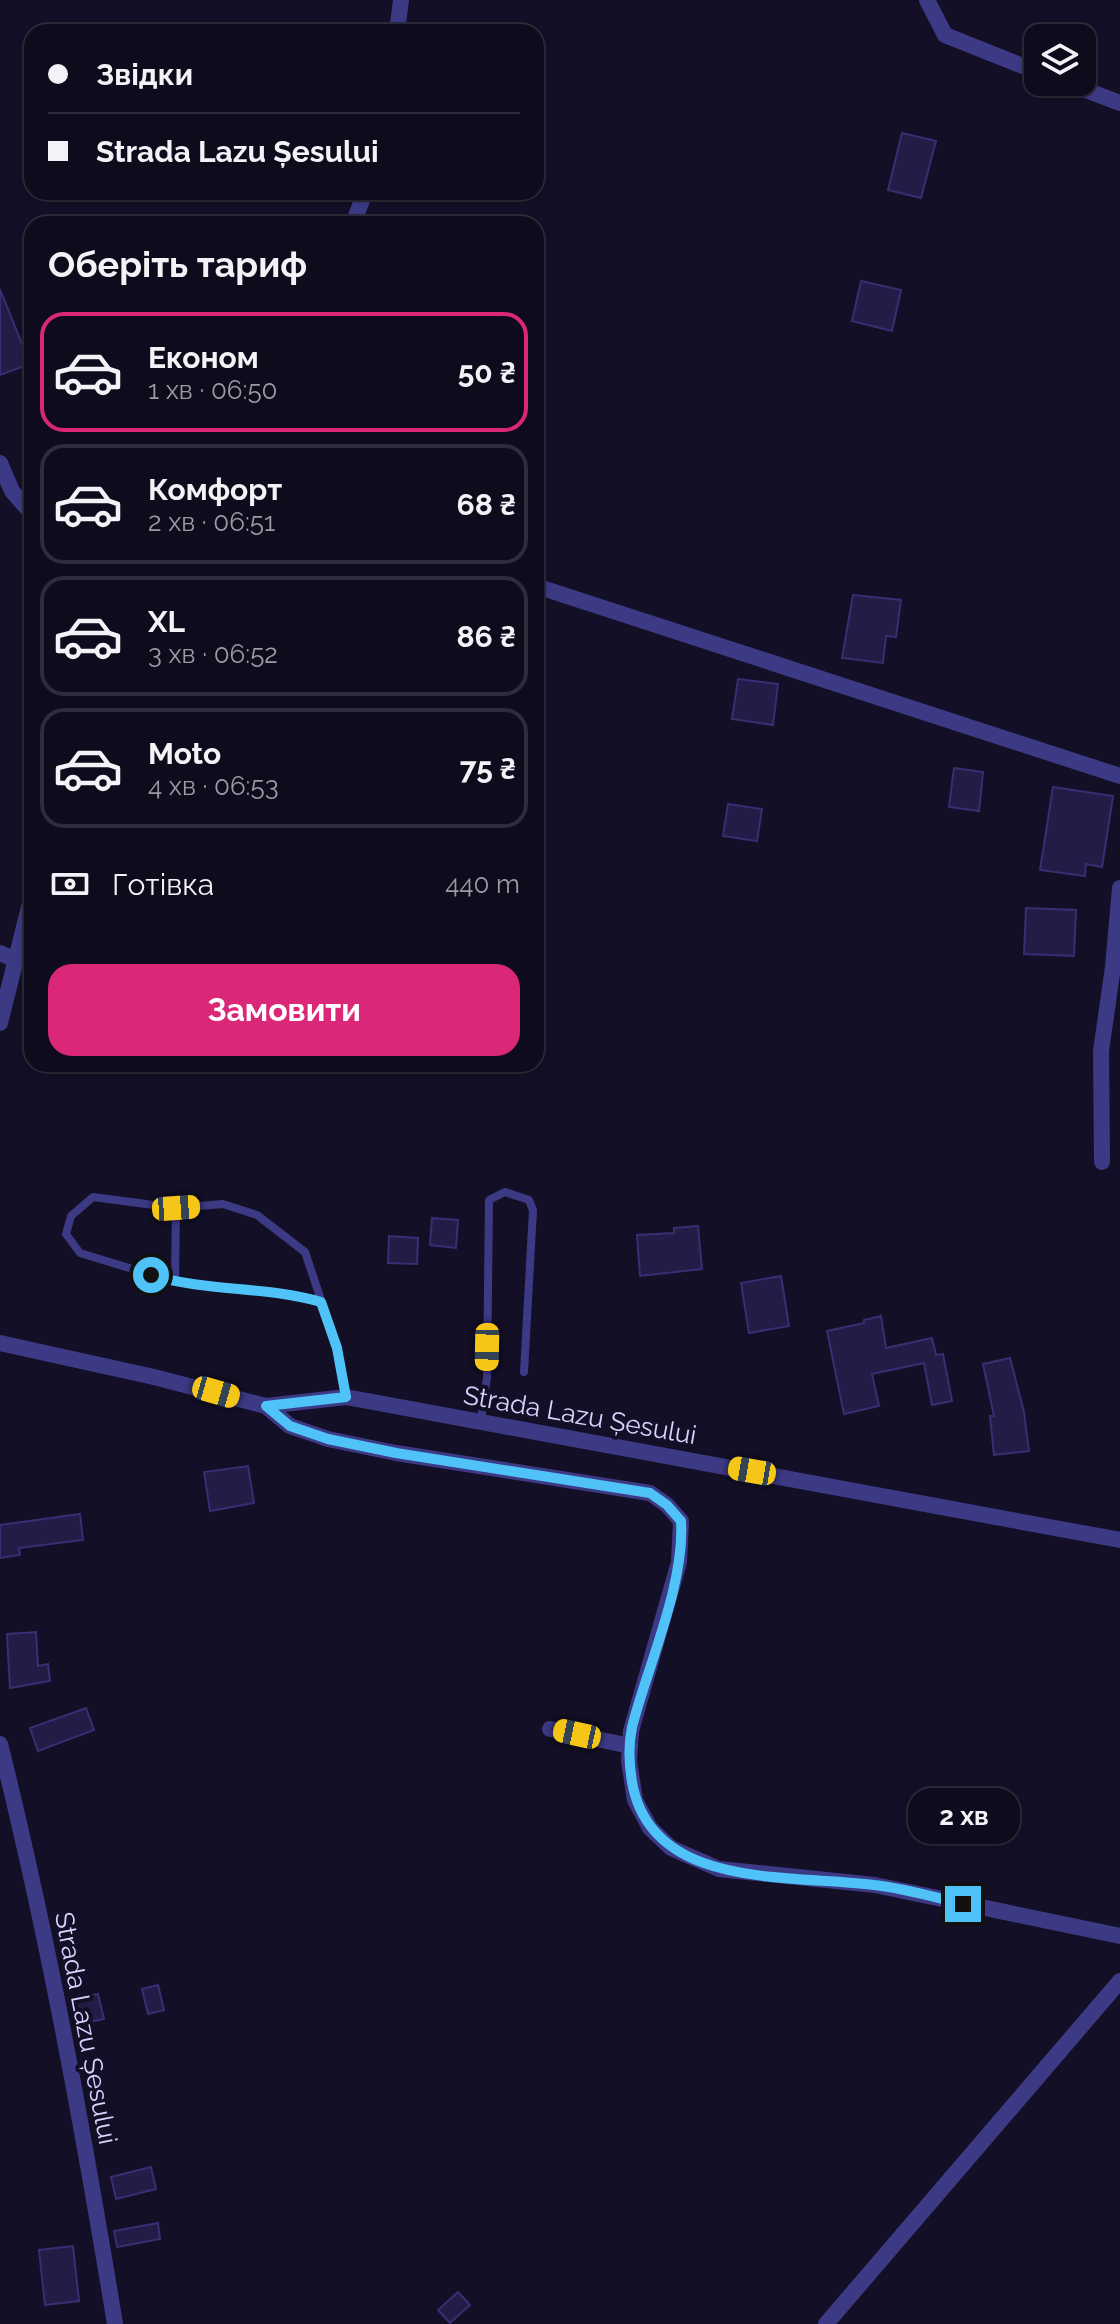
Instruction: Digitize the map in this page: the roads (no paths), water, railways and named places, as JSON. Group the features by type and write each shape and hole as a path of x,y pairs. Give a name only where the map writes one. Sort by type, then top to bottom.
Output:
{"street":[{"path":"398,24 401,0"},
{"path":"927,0 945,35 1024,66"},
{"path":"1096,94 1120,103"},
{"path":"0,463 12,491 24,505"},
{"path":"544,589 1120,776"},
{"path":"1102,1162 1101,1051 1120,888"},
{"path":"0,1023 8,957 24,916"},
{"name":"Strada Lazu Șesului","path":"0,1343 154,1377 266,1406 346,1397 1120,1540"},
{"name":"Strada Lazu Șesului","path":"266,1406 290,1426 328,1439 396,1453 650,1493 667,1505 681,1521 679,1562 631,1731 629,1761 635,1800 650,1828 671,1848 719,1869 875,1885 1120,1936"},
{"path":"550,1729 630,1746"},
{"name":"Strada Lazu Șesului","path":"0,1744 24,1838 76,2088 115,2324"},
{"path":"826,2324 1120,1981"}],"lane":[{"path":"481,1421 487,1377 489,1200 505,1192 529,1200 533,1210 524,1372"},
{"path":"321,1302 300,1296 175,1282 80,1253 66,1234 71,1216 93,1197 176,1208 223,1204 257,1215 305,1252 337,1348 346,1397"},
{"path":"175,1282 176,1208"}]}
